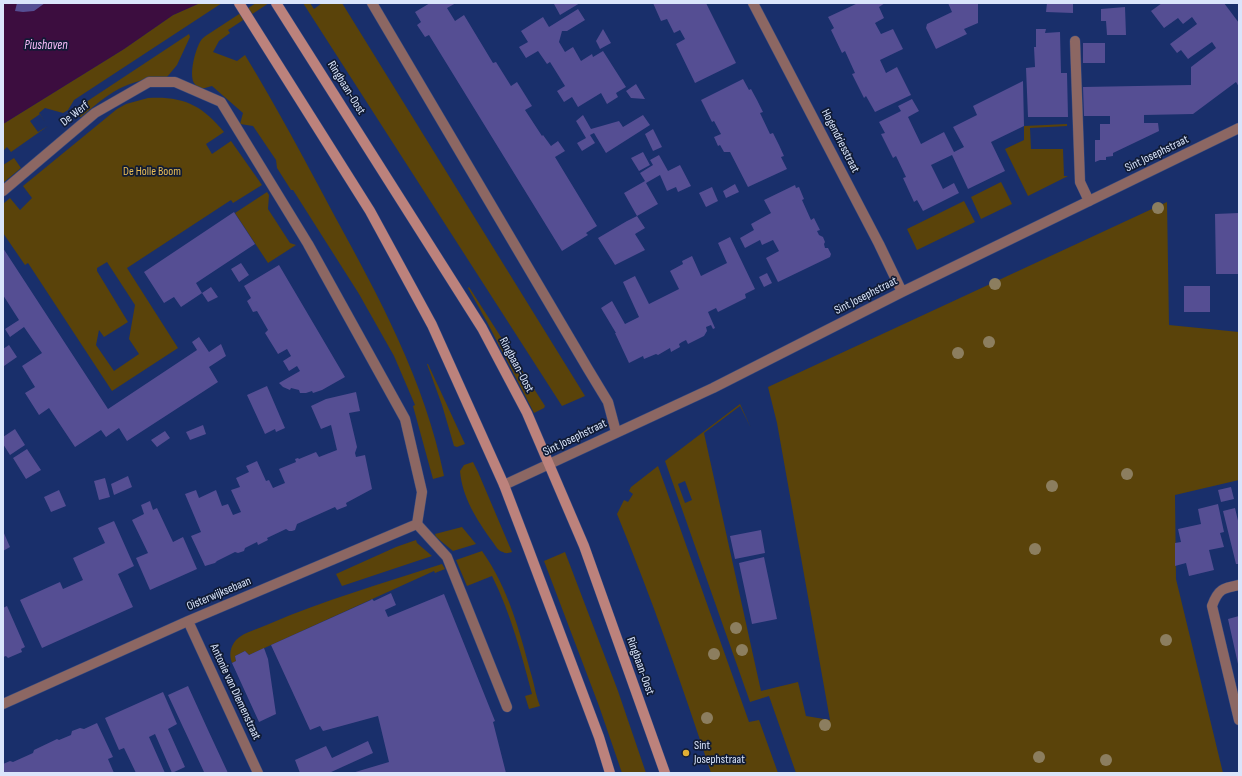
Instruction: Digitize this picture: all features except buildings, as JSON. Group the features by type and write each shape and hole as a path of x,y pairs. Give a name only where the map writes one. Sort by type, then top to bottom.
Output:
{"main road":[{"path":"239,3 370,211 432,325 504,485 596,730 610,773"},
{"name":"Ringbaan-Oost","path":"276,3 482,328 527,412 584,546 665,773"}],"street":[{"path":"372,3 608,402 616,432"},
{"name":"Hogendriesstraat","path":"753,3 879,244 902,292"},
{"path":"1075,41 1080,182 1089,201"},
{"name":"De Werf","path":"3,191 95,113 150,82 175,82 221,102 308,244 405,419 422,492 417,524"},
{"name":"Sint Josephstraat","path":"504,485 713,388 902,292 1239,128"},
{"path":"417,524 447,557 507,707"},
{"name":"Oisterwijksebaan","path":"3,704 188,621 417,524"},
{"path":"1239,585 1222,589 1215,597 1212,606 1239,720"},
{"name":"Antonie van Diemenstraat","path":"188,621 258,773"}],"green space":[{"path":"200,3 222,3 74,100 68,110 63,113 45,108 39,113 40,114 30,121 38,132 48,126 11,152 7,147 3,151 3,124 124,49 173,15"},
{"path":"256,3 269,3 228,30 230,33 219,41 213,52 237,61 245,55 301,153 367,276 399,340 425,407 436,441 444,476 433,479 413,406 415,405 394,356 359,294 293,190 291,190 277,168 276,160 253,126 240,124 243,113 212,86 201,89 194,83 192,74 193,62 201,40"},
{"path":"303,3 310,3 314,9 322,3 342,3 585,396 562,406"},
{"path":"189,34 190,37 177,65 167,77 144,80 128,85 107,96 81,117 74,116 80,106"},
{"name":"De Holle Boom","path":"148,98 160,98 182,101 200,109 208,115 224,132 206,144 212,154 231,141 262,185 233,203 231,200 127,268 178,348 112,391 28,263 25,265 3,233 3,204 10,198 20,210 32,198 23,186 117,109 126,104","holes":["107,262 135,305 129,339 139,354 114,371 96,345 99,330 104,337 128,322 97,271 97,268"]},
{"path":"1067,124 1067,126 1030,128 1031,149 1063,149 1064,176 1068,176 1028,196 1005,149 1024,140 1024,126"},
{"path":"14,158 21,168 3,183 3,165"},
{"path":"1001,182 1012,204 981,219 971,197"},
{"path":"267,192 269,195 268,209 290,243 296,245 268,263 235,213"},
{"path":"964,201 975,222 917,250 907,229"},
{"path":"1167,202 1169,325 1239,332 1239,480 1175,495 1176,579 1223,773 796,773 769,696 750,702 665,461 740,404 751,428 740,406 704,433 761,691 798,682 806,716 830,720 777,423 768,387","holes":["685,481 692,500 685,503 678,484"]},
{"path":"469,287 545,406 544,408 534,413 468,288"},
{"path":"427,364 465,444 457,447 454,446 442,405"},
{"path":"473,462 512,552 505,553 497,548 486,533 467,499 461,481 460,471 464,465"},
{"path":"658,466 749,722 759,720 778,773 711,773 666,642 617,514 624,500 628,502 633,494 629,491 631,487"},
{"path":"462,527 476,544 453,551 436,537 435,534"},
{"path":"416,540 417,543 432,556 342,586 336,574 396,547"},
{"path":"482,551 500,581 513,612 540,706 529,709 525,696 532,694 524,664 505,605 492,576 467,586 456,560"},
{"path":"565,552 618,691 646,773 622,773 599,706 544,561"},
{"path":"442,564 445,569 435,573 434,571 249,655 245,651 235,656 236,661 232,663 230,654 232,645 239,637 247,633 333,599"}],"water":[{"name":"Piushaven","path":"3,3 200,3 173,15 124,49 3,124"}],"place":[{"name":"Sint Josephstraat","path":"686,753"}]}
